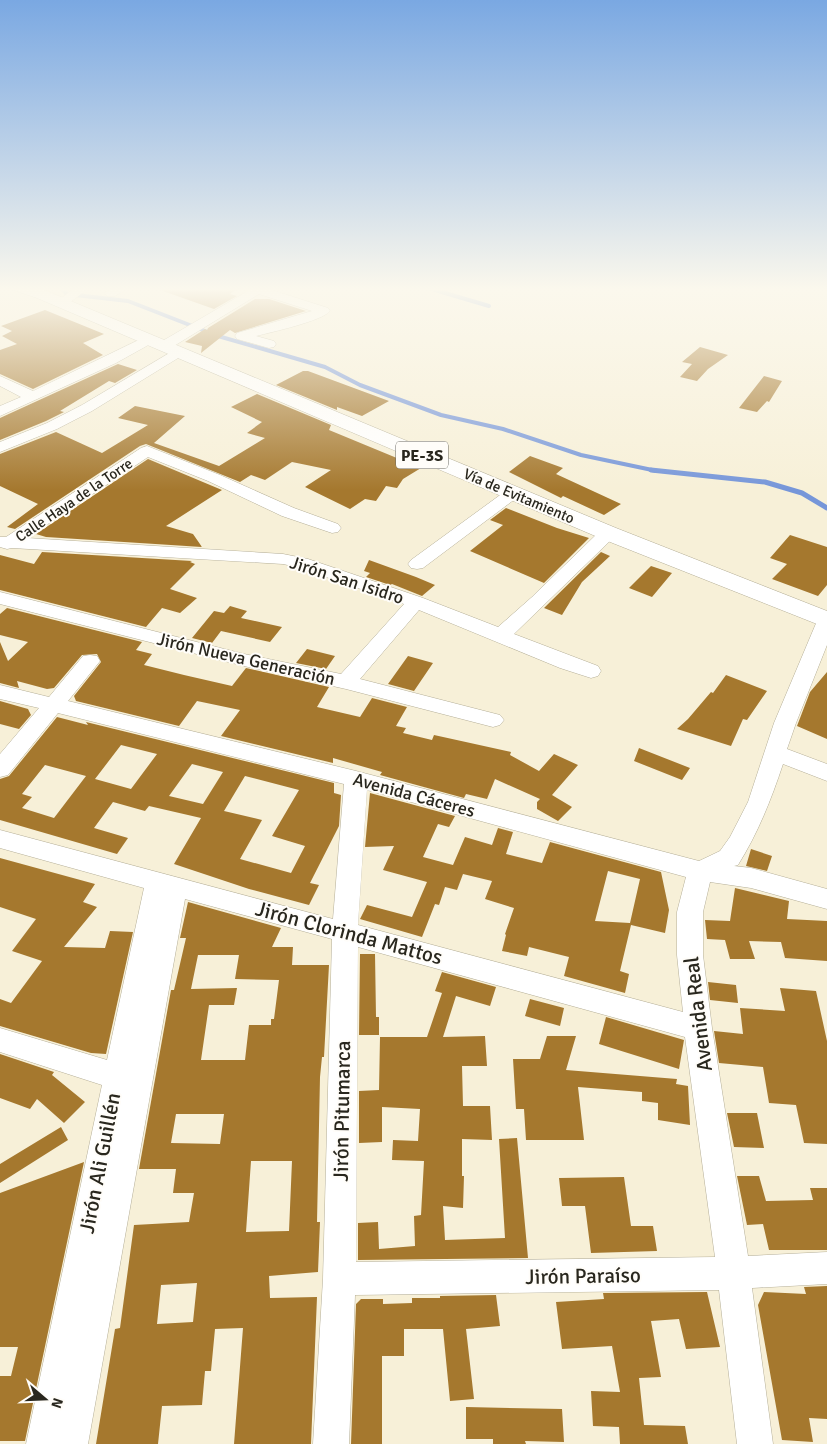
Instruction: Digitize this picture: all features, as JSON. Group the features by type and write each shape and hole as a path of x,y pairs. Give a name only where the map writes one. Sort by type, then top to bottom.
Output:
{"highway":[{"name":"Vía de Evitamiento","path":"183,354 608,533 827,620"}],"street":[{"path":"3,411 111,360 132,354"},
{"path":"0,447 52,426 87,408 153,354"},
{"path":"0,380 33,396"},
{"path":"3,411 52,426"},
{"name":"Calle Haya de la Torre","path":"3,544 147,451 214,478 288,512 332,528"},
{"path":"417,564 513,493"},
{"path":"501,635 539,601 608,533"},
{"name":"Jirón San Isidro","path":"3,544 283,559 302,563 416,602 591,671"},
{"name":"Jirón Nueva Generación","path":"0,598 244,660 346,682 493,720"},
{"path":"346,682 416,602"},
{"path":"700,871 729,858 740,842 760,802 785,724 827,620"},
{"path":"0,769 90,662"},
{"name":"Avenida Cáceres","path":"0,692 356,779 700,871 750,878 827,900"},
{"path":"776,752 827,773"},
{"name":"Jirón Pitumarca","path":"331,1444 339,1279 345,931 356,779"},
{"name":"Jirón Clorinda Mattos","path":"0,840 345,931 698,1028"},
{"name":"Avenida Real","path":"700,871 690,912 690,955 698,1028 734,1273 755,1444"},
{"name":"Jirón Ali Guillén","path":"44,1444 128,1080 166,885"},
{"path":"0,1040 128,1080"},
{"name":"Jirón Ali Guillén","path":"70,1444 128,1080"},
{"name":"Jirón Paraíso","path":"339,1279 734,1273 827,1268"}],"building":[{"path":"0,354 103,355 33,389 0,374"},
{"path":"691,354 728,355 708,369 697,381 680,377 692,364 682,362"},
{"path":"118,364 137,370 115,383 109,381 60,411 64,412 0,440 0,418"},
{"path":"303,371 308,371 389,401 362,416 337,407 337,410 276,385"},
{"path":"764,376 782,381 769,402 767,401 757,412 739,408"},
{"path":"257,394 331,425 329,430 421,468 403,479 397,488 386,486 376,501 365,499 350,509 305,487 331,470 292,462 265,480 251,475 240,482 146,444 140,446 15,529 7,527 38,504 0,486 0,454 56,432 102,453 148,425 118,418 135,406 185,416 154,443 219,466 265,438 247,433 262,422 231,407"},
{"path":"530,456 563,468 556,474 621,504 604,515 563,496 561,498 509,472"},
{"path":"148,459 222,490 166,526 193,534 202,547 46,537 36,534"},
{"path":"506,508 589,538 544,583 470,551 503,525 490,520"},
{"path":"790,535 827,547 827,585 818,596 772,579 787,564 770,558"},
{"path":"42,552 192,561 190,562 195,564 170,589 197,598 180,613 162,608 146,627 0,590 0,555 34,564"},
{"path":"601,552 610,556 582,582 562,615 544,608"},
{"path":"369,560 435,585 422,596 392,584 366,577 370,573 364,571"},
{"path":"651,566 672,573 652,597 629,588"},
{"path":"230,606 247,611 241,618 282,627 270,642 221,631 212,643 192,638 214,611 224,613"},
{"path":"7,608 142,642 136,650 152,654 144,665 184,675 232,686 246,668 329,687 317,707 360,717 372,698 407,707 396,726 406,728 403,733 432,740 434,735 511,752 510,755 539,771 554,754 578,765 552,795 572,807 558,821 537,809 537,802 540,799 495,779 487,799 466,794 464,798 380,775 382,772 333,758 333,763 221,736 240,710 197,701 179,726 76,701 74,696 101,662 97,654 82,655 54,688 47,689 17,681 19,688 0,683 0,642 8,661 28,642 0,635 0,614"},
{"path":"307,649 335,656 326,669 296,663"},
{"path":"408,656 433,663 414,691 388,684"},
{"path":"827,672 827,739 797,726 810,692"},
{"path":"726,675 767,691 747,720 743,719 731,746 677,729 711,692 713,693"},
{"path":"0,701 28,709 31,715 19,729 0,724"},
{"path":"57,717 88,725 86,722 334,783 334,793 341,795 339,826 310,883 319,885 309,905 249,889 174,864 201,818 149,806 145,811 113,802 94,828 128,838 117,854 0,820 0,779 9,776","holes":["121,745 157,754 131,789 95,779","192,764 223,772 203,804 169,796","45,765 86,776 54,818 22,808 32,797 22,794","245,776 299,790 272,836 305,846 291,873 240,859 262,820 224,811"]},
{"path":"639,748 690,768 682,780 634,761"},
{"path":"370,793 455,816 449,827 438,824 423,857 453,865 465,837 492,845 498,828 513,832 506,854 542,863 550,842 661,872 669,910 665,933 631,925 620,971 629,974 625,993 564,976 569,957 529,947 527,956 502,951 505,934 514,908 485,899 492,881 463,874 457,890 445,887 439,905 435,904 422,937 360,919 367,905 412,917 427,882 383,870 394,846 365,847","holes":["608,871 640,879 630,923 595,921"]},
{"path":"751,849 772,856 767,871 746,866"},
{"path":"0,858 95,884 83,902 97,907 64,947 105,948 110,931 133,932 106,1054 91,1053 0,1026 0,999 11,1003 42,961 12,951 36,919 0,907"},
{"path":"735,888 789,901 787,919 827,921 827,961 785,958 781,942 749,941 755,959 730,959 725,940 707,939 705,920 730,921"},
{"path":"188,902 281,928 272,947 293,947 292,965 329,965 324,1057 322,1057 320,1077 317,1222 320,1222 318,1272 269,1276 270,1298 317,1297 311,1444 234,1444 243,1328 215,1329 211,1371 205,1371 202,1405 162,1406 158,1444 96,1444 115,1329 120,1328 134,1225 189,1222 194,1193 173,1193 176,1169 139,1169 171,990 174,990 186,938 180,938","holes":["198,955 239,955 235,979 279,980 274,1019 271,1019 271,1025 249,1025 245,1060 201,1060 209,1005 234,1005 237,988 191,989","176,1114 224,1114 220,1144 171,1143","251,1161 292,1161 289,1231 246,1232","197,1283 193,1322 157,1324 161,1285"]},
{"path":"360,954 375,954 376,1017 379,1017 379,1035 359,1035"},
{"path":"442,972 496,987 490,1006 456,996 443,1037 485,1036 487,1066 462,1066 463,1106 490,1106 492,1140 462,1139 463,1208 443,1206 445,1240 505,1238 499,1139 517,1138 528,1258 358,1260 358,1223 378,1222 379,1249 415,1246 414,1216 421,1215 424,1161 392,1160 393,1140 418,1141 420,1109 382,1107 382,1142 359,1143 359,1091 379,1090 380,1037 427,1037 442,993 435,991"},
{"path":"708,982 736,985 738,1003 710,1000"},
{"path":"780,988 816,991 827,1041 827,1144 804,1143 796,1105 769,1103 763,1067 719,1063 714,1031 743,1034 740,1008 785,1011"},
{"path":"530,999 564,1008 560,1026 525,1016"},
{"path":"606,1017 684,1040 679,1069 599,1044"},
{"path":"547,1036 576,1036 566,1070 677,1079 676,1084 688,1086 690,1125 658,1120 658,1103 642,1101 642,1092 578,1087 584,1140 526,1140 524,1109 516,1109 513,1059 540,1059"},
{"path":"0,1054 54,1072 52,1075 85,1102 64,1123 37,1099 30,1109 0,1098"},
{"path":"727,1113 757,1113 764,1148 734,1147"},
{"path":"61,1127 68,1140 0,1183 0,1164"},
{"path":"84,1162 25,1441 0,1441 0,1376 11,1376 18,1347 0,1347 0,1193"},
{"path":"737,1176 759,1176 766,1201 813,1200 810,1188 827,1188 827,1250 769,1250 763,1224 747,1225"},
{"path":"624,1177 631,1226 653,1226 657,1251 591,1253 585,1206 562,1206 559,1178"},
{"path":"827,1286 827,1419 809,1418 813,1442 782,1440 758,1305 764,1292 806,1294 804,1287"},
{"path":"707,1292 720,1347 686,1349 679,1319 651,1321 661,1377 639,1378 644,1425 685,1426 688,1444 620,1444 619,1427 593,1426 591,1391 620,1392 612,1346 562,1349 556,1302 604,1299 603,1293"},
{"path":"496,1295 500,1326 466,1329 474,1399 450,1401 443,1329 404,1329 404,1356 382,1356 382,1444 351,1444 356,1304 361,1299 383,1299 383,1304 412,1303 412,1298"},
{"path":"466,1407 562,1409 564,1442 525,1441 526,1444 493,1444 493,1439 466,1439"}],"waterway":[{"path":"281,354 325,367 360,385 441,415 503,429 581,455 654,470"},
{"path":"654,470 765,482 802,493 827,508"}]}
